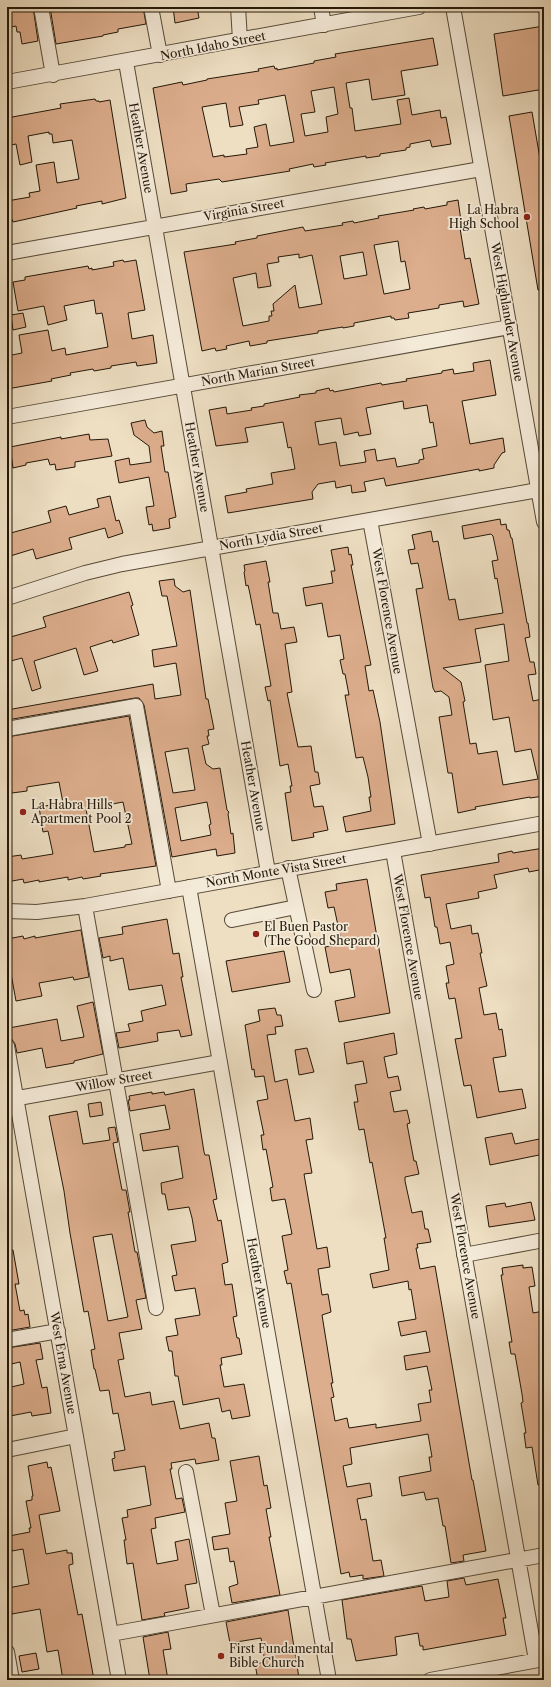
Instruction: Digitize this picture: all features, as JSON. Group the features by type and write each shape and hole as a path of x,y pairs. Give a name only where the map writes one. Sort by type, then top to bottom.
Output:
{"street":[{"path":"41,7 53,74"},
{"path":"151,7 165,55"},
{"path":"161,7 165,55"},
{"path":"238,7 240,40"},
{"path":"321,7 324,25"},
{"name":"North Idaho Street","path":"7,82 165,55 324,25 403,8 419,7"},
{"name":"West Highlander Avenue","path":"453,7 544,522"},
{"name":"Heather Avenue","path":"126,62 268,872"},
{"name":"Virginia Street","path":"7,253 481,169"},
{"name":"North Marian Street","path":"7,417 510,327"},
{"name":"North Lydia Street","path":"7,598 85,573 122,564 538,490"},
{"name":"West Florence Avenue","path":"370,520 430,844"},
{"path":"7,729 136,706 169,890"},
{"name":"North Monte Vista Street","path":"7,911 37,912 85,906 288,868 393,851 544,823"},
{"name":"West Florence Avenue","path":"393,851 518,1559 540,1660"},
{"path":"288,868 314,990"},
{"name":"Heather Avenue","path":"189,887 330,1680"},
{"path":"85,906 156,1308"},
{"path":"232,920 296,907"},
{"name":"West Erna Avenue","path":"7,1046 12,1100 58,1331 119,1680"},
{"name":"Willow Street","path":"12,1100 220,1062"},
{"path":"464,1255 544,1240"},
{"path":"7,1340 58,1331"},
{"path":"7,1450 76,1436"},
{"path":"186,1472 213,1615"},
{"path":"111,1634 544,1555"},
{"path":"7,1652 12,1680"},
{"path":"430,1680 540,1660"}],"building":[{"path":"7,7 33,7 38,41 22,44 20,32 17,32 16,26 7,28"},
{"path":"50,7 143,7 146,24 118,29 118,32 103,36 56,44"},
{"path":"173,7 197,7 199,18 175,23"},
{"path":"544,26 544,89 503,96 494,34"},
{"path":"433,38 438,65 401,71 405,95 372,100 369,79 346,83 350,108 352,108 355,131 401,124 397,100 409,98 412,115 440,110 441,118 446,117 451,144 432,147 430,140 410,144 410,147 406,148 406,150 380,154 380,156 366,158 366,156 325,163 326,165 314,167 313,164 289,169 290,171 222,182 219,179 186,184 187,191 171,194 153,88 182,82 183,85 207,79 259,71 258,69 274,66 277,70 336,57 335,54","holes":["334,87 338,114 326,117 328,132 305,136 301,114 315,112 311,91","285,95 294,142 270,146 266,124 254,127 258,147 246,149 247,154 213,157 202,107 226,103 230,127 243,125 239,107 259,104 258,100"]},
{"path":"95,99 99,102 110,100 126,198 102,204 102,201 76,206 77,208 13,222 12,219 7,219 7,201 30,197 29,193 40,191 36,165 54,162 57,183 79,179 72,140 53,143 52,134 49,134 49,132 28,136 32,162 20,165 16,144 7,146 7,118 61,108 60,104"},
{"path":"532,112 544,182 544,290 538,290 509,116"},
{"path":"458,200 461,221 459,222 465,259 470,258 479,304 464,307 463,301 439,305 439,308 408,313 409,318 395,320 394,318 391,318 391,316 354,323 354,326 267,341 267,343 250,346 249,341 226,346 227,349 216,351 215,348 202,351 184,252 236,244 235,242 257,238 257,236 303,227 305,231 343,225 342,223 353,221 354,223 379,218 378,216 414,210 413,209 424,207 425,209 447,205 447,202","holes":["398,241 401,262 405,261 410,289 384,294 374,245","363,252 367,275 344,279 340,256","299,254 299,258 312,255 322,304 299,308 295,285 273,304 274,311 271,311 272,316 269,316 269,321 243,326 233,278 256,273 258,288 271,286 267,264 279,262 278,257"]},
{"path":"123,260 124,262 136,260 145,310 128,313 132,339 153,335 157,363 137,366 136,362 111,366 111,368 94,371 93,369 70,373 71,375 51,379 52,381 7,389 7,356 22,353 19,335 48,330 52,351 65,348 66,355 108,347 102,313 96,314 94,300 64,306 67,320 48,325 44,306 18,311 13,282 25,280 25,277 88,266 89,269 92,268 92,270 114,266 113,262"},
{"path":"23,313 26,327 13,330 11,315"},
{"path":"490,360 496,395 462,401 470,444 503,438 505,452 502,453 494,465 494,468 479,471 479,469 386,486 384,478 364,482 366,491 352,493 351,485 336,488 335,481 318,484 312,492 313,499 228,513 225,496 247,492 246,489 273,484 271,473 295,469 291,447 288,448 283,422 245,428 248,442 216,446 209,410 226,407 227,414 252,410 251,408 264,406 264,404 300,397 299,395 316,393 316,391 329,388 330,391 333,390 334,392 381,383 382,385 407,381 406,379 442,373 442,371 453,369 454,374 474,371 473,363","holes":["403,401 404,409 427,405 430,423 433,422 437,446 422,449 424,459 419,460 419,463 397,467 395,458 377,461 375,449 364,451 366,462 340,466 336,442 319,445 315,422 341,418 344,435 358,432 359,436 371,434 366,408"]},
{"path":"145,420 147,427 154,433 162,431 164,446 161,446 165,472 168,472 176,517 169,519 170,528 153,531 152,524 149,525 146,507 154,506 149,477 119,483 115,461 129,458 130,465 151,462 149,446 134,435 131,423"},
{"path":"89,434 90,440 108,439 112,456 75,462 75,467 56,470 55,464 50,465 48,459 26,463 26,465 13,468 10,447 61,437 61,439"},
{"path":"110,496 116,521 119,520 123,533 108,538 105,528 69,538 72,549 36,559 33,549 7,557 7,534 51,522 48,511 66,506 69,515 99,507 97,499"},
{"path":"500,519 501,525 506,524 507,530 509,530 512,538 530,637 525,638 530,662 534,662 536,674 528,675 533,701 542,699 544,708 544,796 530,797 475,807 476,809 458,813 452,773 448,773 439,717 452,715 449,697 441,691 435,692 433,688 416,589 423,588 418,563 411,564 408,550 415,549 412,535 431,531 433,542 438,541 449,600 455,599 459,620 503,613 497,578 495,579 492,561 498,560 493,536 491,534 464,539 462,526","holes":["504,624 509,661 485,665 493,720 509,717 515,752 531,749 538,779 503,785 497,751 478,754 476,743 470,744 463,702 465,701 461,682 443,668 481,662 475,629"]},
{"path":"348,547 349,555 351,554 353,565 351,565 371,665 365,666 369,691 373,690 380,722 395,824 346,832 343,817 371,811 369,797 371,797 368,777 363,757 356,758 345,695 349,695 345,674 343,674 340,660 344,659 340,635 328,637 322,603 306,606 303,588 333,583 331,571 335,571 331,550"},
{"path":"266,561 273,613 278,613 281,629 294,627 297,642 285,644 292,692 287,693 298,747 311,746 315,772 318,772 320,784 310,786 314,807 323,806 328,830 313,833 314,837 292,841 285,793 291,792 290,786 292,786 288,764 280,766 270,700 268,701 265,687 271,686 260,624 256,625 244,572 244,565"},
{"path":"174,579 175,586 183,592 190,590 206,699 208,699 214,729 208,730 209,736 207,736 209,744 202,746 206,764 213,769 220,768 227,810 229,812 231,834 233,833 235,853 217,856 216,849 172,857 144,705 139,698 7,720 7,710 153,684 155,699 181,695 176,663 154,667 152,650 177,646 167,596 162,596 159,581","holes":["188,748 195,790 173,793 165,752","207,802 211,824 209,825 211,835 181,841 175,808"]},
{"path":"129,592 133,605 131,606 139,635 113,643 112,640 90,647 98,671 84,675 76,648 34,661 41,688 32,691 22,658 7,662 7,638 46,627 43,617"},
{"path":"129,716 156,866 100,874 101,876 83,879 82,877 68,880 68,877 39,882 39,880 24,883 23,879 7,882 7,857 21,855 22,859 53,854 48,831 43,832 39,807 63,803 59,782 27,787 27,791 12,793 7,763 7,737","holes":["123,802 132,844 125,845 125,847 94,852 86,809"]},
{"path":"544,848 544,869 529,872 528,868 494,875 497,888 478,892 479,898 446,904 451,929 471,925 472,934 478,933 482,953 480,953 487,986 479,988 484,1015 496,1013 499,1030 502,1029 506,1056 493,1058 499,1092 522,1089 526,1108 477,1118 471,1085 464,1086 455,1039 462,1038 455,998 449,999 446,983 449,983 446,966 454,964 450,942 440,944 437,927 435,927 430,897 425,898 421,875 499,862 498,854"},
{"path":"367,879 390,1013 339,1022 335,1001 355,997 350,969 330,973 325,947 342,944 334,907 328,908 325,892 337,890 336,884"},
{"path":"167,919 173,954 179,953 183,977 181,977 192,1035 181,1037 179,1030 157,1033 158,1041 119,1048 116,1033 130,1031 128,1024 143,1021 141,1011 166,1005 162,985 129,990 123,958 110,961 110,956 103,958 99,938 123,934 122,927"},
{"path":"81,930 89,977 74,980 73,977 39,983 42,996 16,1001 10,968 7,969 7,939 23,936 24,939 35,936 35,938"},
{"path":"284,951 290,982 232,992 226,961"},
{"path":"93,1002 103,1054 74,1061 74,1063 46,1068 42,1048 17,1053 9,1028 57,1019 61,1041 84,1037 77,1006"},
{"path":"275,1008 277,1015 281,1015 283,1026 275,1027 276,1034 267,1035 275,1082 287,1079 295,1121 310,1118 313,1139 306,1140 312,1173 304,1174 317,1249 327,1247 330,1267 318,1269 322,1295 328,1294 331,1312 322,1315 333,1383 331,1383 334,1397 331,1398 335,1421 347,1418 349,1428 376,1424 376,1428 421,1421 418,1404 431,1402 429,1390 432,1390 427,1366 406,1370 404,1356 430,1352 426,1331 401,1336 398,1322 416,1319 411,1289 409,1290 408,1281 373,1288 370,1274 389,1270 384,1238 386,1238 372,1162 370,1163 364,1129 359,1130 354,1102 358,1102 355,1085 367,1083 363,1061 347,1064 344,1043 394,1033 397,1054 384,1057 388,1078 398,1076 401,1090 390,1092 394,1112 407,1110 410,1123 407,1124 414,1161 416,1161 419,1174 405,1177 405,1181 412,1213 422,1211 425,1229 428,1229 431,1242 417,1244 418,1248 416,1248 420,1269 435,1266 472,1480 486,1551 463,1555 464,1561 451,1563 445,1526 443,1526 438,1498 426,1500 424,1492 402,1496 399,1477 431,1471 429,1457 432,1457 428,1434 350,1448 352,1464 343,1466 347,1487 370,1483 372,1496 357,1499 361,1520 366,1519 373,1561 381,1560 384,1576 363,1579 363,1575 350,1577 349,1572 341,1574 291,1283 287,1284 284,1271 288,1270 282,1236 292,1234 285,1199 272,1201 270,1188 273,1187 266,1149 263,1150 261,1135 264,1135 257,1101 268,1099 264,1076 255,1077 254,1069 252,1070 245,1025 260,1021 258,1010"},
{"path":"307,1048 314,1072 299,1075 295,1050"},
{"path":"194,1089 204,1152 205,1155 209,1155 217,1199 213,1200 218,1221 221,1220 228,1262 222,1264 225,1285 232,1284 237,1316 233,1317 242,1354 221,1358 222,1365 220,1365 224,1387 244,1384 250,1416 232,1419 230,1410 222,1412 219,1398 183,1405 178,1376 175,1376 172,1351 169,1351 166,1337 178,1335 175,1319 200,1315 195,1288 175,1291 172,1276 177,1275 171,1245 196,1241 192,1218 189,1207 168,1210 165,1194 162,1194 161,1183 183,1178 178,1146 143,1151 140,1134 170,1129 165,1105 130,1111 128,1100 130,1100 129,1096 152,1092 152,1094 164,1092 165,1095"},
{"path":"101,1102 103,1115 90,1117 88,1104"},
{"path":"77,1111 83,1144 110,1140 108,1128 115,1127 118,1142 113,1143 122,1190 126,1190 135,1252 137,1252 146,1298 136,1300 142,1329 119,1333 124,1359 118,1360 125,1397 150,1392 152,1405 174,1401 180,1429 209,1423 212,1438 215,1438 219,1460 196,1464 195,1459 171,1463 172,1469 170,1469 176,1499 182,1498 185,1512 155,1518 156,1528 151,1529 157,1564 178,1560 175,1542 189,1539 197,1583 185,1585 189,1608 164,1613 165,1616 142,1620 133,1563 127,1564 124,1540 126,1540 122,1518 128,1517 127,1510 151,1505 145,1466 114,1471 112,1459 115,1458 114,1452 125,1450 118,1413 113,1414 109,1390 100,1391 94,1369 91,1350 95,1349 88,1311 84,1312 64,1191 49,1116","holes":["112,1234 128,1317 108,1321 93,1237"]},
{"path":"512,1133 515,1144 544,1138 544,1154 490,1165 485,1138"},
{"path":"531,1202 535,1220 489,1227 486,1206 505,1203 506,1207"},
{"path":"7,1250 13,1250 19,1284 15,1284 20,1311 24,1310 25,1315 28,1314 30,1327 7,1331"},
{"path":"523,1265 523,1268 532,1267 535,1286 529,1287 533,1313 544,1311 544,1484 538,1485 532,1447 526,1448 524,1433 526,1433 521,1403 523,1402 522,1394 515,1354 511,1354 509,1342 512,1342 501,1275 503,1275 502,1268"},
{"path":"40,1343 43,1359 36,1360 42,1388 47,1387 51,1413 32,1416 31,1412 10,1416 7,1403 7,1388 24,1384 20,1362 7,1365 7,1348"},
{"path":"259,1456 264,1486 267,1485 271,1508 266,1509 271,1537 269,1537 280,1595 232,1603 229,1587 238,1584 234,1561 230,1562 228,1548 214,1550 212,1537 230,1534 225,1503 237,1501 230,1461"},
{"path":"47,1462 48,1468 51,1467 60,1511 39,1515 46,1554 67,1550 67,1553 72,1553 73,1564 69,1565 69,1568 78,1615 82,1614 94,1680 63,1680 58,1650 47,1652 40,1609 12,1614 8,1588 29,1584 23,1549 12,1551 9,1536 30,1532 29,1528 31,1528 26,1501 32,1500 33,1496 28,1466"},
{"path":"464,1578 466,1585 498,1579 506,1618 503,1618 506,1635 423,1650 423,1646 420,1646 418,1633 395,1637 397,1655 356,1661 351,1639 347,1639 342,1600 422,1586 425,1601 449,1597 447,1581"},
{"path":"288,1610 299,1678 294,1680 258,1680 255,1664 265,1662 261,1638 230,1643 226,1622"},
{"path":"168,1632 171,1649 163,1650 168,1680 150,1680 143,1637"},
{"path":"36,1653 39,1669 22,1672 19,1656"}],"place":[{"name":"La Habra High School","path":"527,217"},
{"name":"La Habra Hills Apartment Pool 2","path":"23,812"},
{"name":"El Buen Pastor (The Good Shepard)","path":"256,934"},
{"name":"First Fundamental Bible Church","path":"221,1656"}]}
